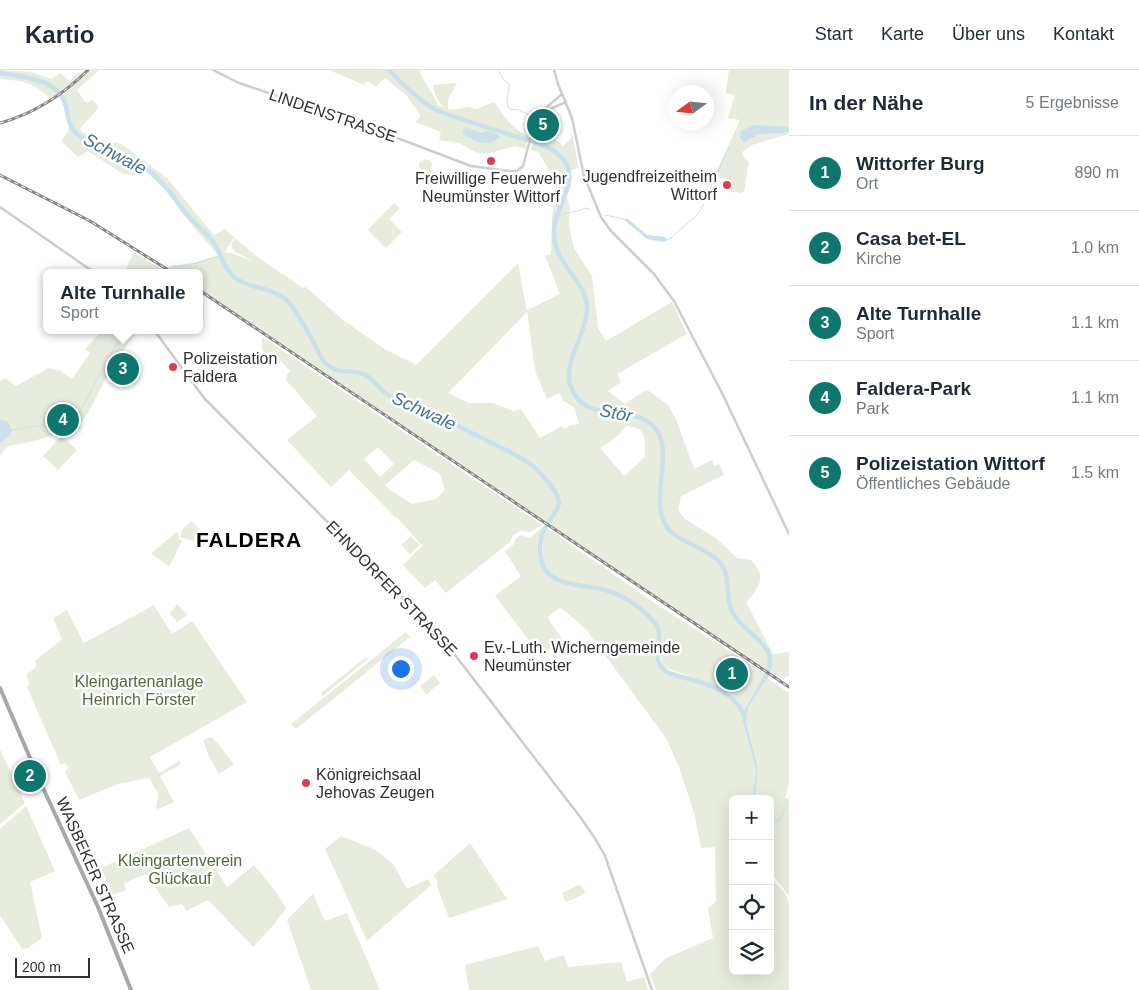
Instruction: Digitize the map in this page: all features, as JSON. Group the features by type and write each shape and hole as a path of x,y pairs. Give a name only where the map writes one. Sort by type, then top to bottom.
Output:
{"main road":[{"name":"WASBEKER STRASSE","path":"0,688 104,920 131,990"}],"street":[{"name":"LINDENSTRASSE","path":"213,70 239,83 475,166 517,171 525,164 534,124 541,112"},
{"path":"554,70 572,118 584,176 601,217 610,232 654,274 669,293 722,394 789,534"},
{"path":"541,112 562,94"},
{"path":"541,112 566,102"},
{"path":"0,207 89,269"},
{"name":"EHNDORFER STRASSE","path":"157,334 204,398 438,633 581,818 605,856 652,990"}],"green space":[{"path":"0,70 31,72 51,79 61,73 69,81 79,72 82,76 51,99 28,83 0,79"},
{"path":"90,70 99,70 77,90 86,103 92,100 97,104 98,109 80,128 82,132 106,141 120,143 167,178 214,235 225,229 234,237 225,252 257,263 235,252 231,245 235,238 260,259 303,288 306,287 343,320 386,350 416,365 518,263 527,312 448,393 469,403 493,403 514,411 521,409 540,438 562,426 564,429 571,425 579,424 574,407 563,401 560,393 547,399 535,371 527,310 560,294 545,256 551,254 552,217 557,183 538,152 531,150 535,130 544,134 546,131 563,146 572,137 570,135 573,135 578,168 569,171 569,184 566,193 570,208 569,226 574,248 592,276 598,328 606,341 672,302 687,334 617,374 621,382 608,391 625,404 644,391 649,391 668,405 676,419 694,469 712,460 714,466 719,464 724,475 681,496 678,510 685,519 716,538 737,558 751,560 758,568 760,582 746,602 773,654 789,652 789,676 783,679 765,669 549,524 552,522 549,521 548,523 203,292 203,269 169,268 171,266 194,263 218,255 181,212 168,192 146,172 143,176 123,174 88,151 78,157 61,141 69,130 62,96","holes":["626,426 638,429 644,436 645,457 624,476 600,448 619,435"]},
{"path":"329,70 419,70 438,105 451,110 468,107 477,109 494,102 513,126 528,136 526,149 515,146 486,154 475,152 459,143 439,140 441,132 415,122 421,116 407,96 385,78 376,87 368,81 364,85"},
{"path":"729,70 789,70 789,134 752,145 742,152 744,158 749,162 744,191 741,193 731,192 733,183 727,182 727,179 714,177 740,120 728,118 735,95 726,93"},
{"path":"457,83 448,100 448,109 441,105 437,99 433,85"},
{"path":"425,159 431,161 430,170 436,172 431,181 419,166 419,163"},
{"path":"394,203 400,208 389,219 402,232 386,248 368,230"},
{"path":"134,252 161,269 126,269"},
{"path":"99,334 135,334 114,368 109,372 81,423 72,430 8,446 0,456 0,381 5,378 16,386 49,368 60,371 72,379 90,353 85,349"},
{"path":"262,337 542,525 530,532 521,531 513,535 510,542 446,593 435,580 425,588 403,565 422,546 398,518 349,470 331,487 287,440 317,416 286,380 287,374 290,371 281,361 275,366 262,350","holes":["378,447 394,464 380,477 364,459","414,460 440,474 445,490 436,499 412,504 385,485"]},
{"path":"61,436 77,450 58,470 43,456"},
{"path":"191,521 204,533 200,543 180,537 182,530"},
{"path":"543,528 539,542 539,551 543,566 543,535 547,528 659,606 765,674 744,712 732,694 724,689 664,667 661,658 658,629 658,659 663,669 669,673 723,691 735,701 743,719 756,770 753,795 729,795 729,975 774,975 774,881 785,893 789,903 789,990 656,990 650,974 666,958 713,938 708,908 716,902 715,847 701,848 695,816 679,767 666,738 585,628 560,607 548,617 562,640 541,656 495,596 521,576 504,552 521,535 530,538"},
{"path":"177,532 179,539 182,541 169,567 151,553"},
{"path":"411,536 420,545 410,554 401,545"},
{"path":"177,604 188,615 177,622 170,614"},
{"name":"Kleingartenanlage Heinrich Förster","path":"154,605 172,634 192,621 247,702 150,757 159,773 179,761 181,764 160,776 174,802 156,810 158,793 149,778 118,784 79,800 65,772 69,767 64,763 61,765 27,687 30,684 26,675 36,667 35,661 62,639 53,618 67,610 84,643"},
{"path":"406,632 410,637 296,729 291,724"},
{"path":"366,657 368,659 323,696 321,693"},
{"path":"434,675 440,683 427,694 420,686"},
{"path":"767,678 789,693 789,783 785,798 789,799 789,896 774,877 774,795 755,795 758,768 746,722 748,708"},
{"path":"211,737 234,764 219,774 209,757 203,740"},
{"path":"0,749 25,803 0,824"},
{"path":"26,806 55,871 30,882 42,938 28,948 22,949 0,915 0,829"},
{"name":"Kleingartenverein Glückauf","path":"189,828 227,887 254,865 274,889 286,908 253,947 208,900 186,911 182,904 169,907 146,874 124,883 126,890 113,895 101,868"},
{"path":"341,836 376,850 394,865 407,889 428,879 431,885 367,941 325,849"},
{"path":"470,843 507,899 449,918 437,886 438,881 433,876"},
{"path":"580,884 585,892 584,894 567,902 565,901 562,893"},
{"path":"313,894 325,921 347,913 380,990 311,990 287,920"},
{"path":"538,946 545,961 564,955 568,967 621,962 627,982 644,977 648,990 469,990 465,965"}],"water":[{"path":"754,125 789,127 789,131 784,133 758,134 744,143 740,138 741,131"},
{"path":"466,127 480,133 489,131 498,134 500,137 490,143 482,143 463,135 463,130"},
{"path":"623,219 628,219 647,235 657,236 657,232 658,236 665,237 667,241 647,239"},
{"path":"0,419 8,422 12,430 10,435 0,443"},
{"path":"765,674 768,676 748,708 746,722 758,768 755,795 753,795 756,770 740,710 742,708 744,711"}],"waterway":[{"name":"Stör","path":"389,70 411,92 436,110 545,146 560,156 567,165 569,184 558,214 554,234 560,256 583,291 587,311 585,322 572,356 569,378 572,389 579,400 587,406 596,410 644,419 652,425 659,435 663,448 660,491 662,518 669,530 675,535 710,554 721,564 726,575 730,607 733,613 767,650 770,659 769,668 764,680"},
{"path":"498,70 509,84 507,99 509,109 519,110 534,117"},
{"name":"Schwale","path":"0,73 30,78 56,90 62,97 74,131 89,142 107,148 137,163 157,177 190,218 211,239 226,268 232,275 244,283 278,294 289,303 300,318 324,362 330,367 336,370 365,375 385,393 411,407 451,422 518,456 536,469 554,490 559,503 543,532 541,541 541,559 544,568 549,574 565,582 611,592 637,606 649,616 658,629 658,658 663,668 669,673 721,690 730,696 743,713"},
{"path":"710,189 729,148"},
{"path":"666,240 671,238 697,215 704,204"},
{"path":"557,214 561,215 585,208 589,209"},
{"path":"605,215 624,219"},
{"path":"174,267 193,264 220,256"},
{"path":"12,430 42,425 53,419 72,420 78,415 122,334"},
{"path":"774,822 780,820 786,805 786,799"}],"railway":[{"path":"0,123 36,109 69,87 88,70"},
{"path":"0,175 90,221 167,269"},
{"path":"203,293 789,687"}],"place":[{"name":"Polizeistation Wittorf","path":"543,125"},
{"name":"Freiwillige Feuerwehr Neumünster Wittorf","path":"491,161"},
{"name":"Jugendfreizeitheim Wittorf","path":"727,185"},
{"name":"Polizeistation Faldera","path":"173,367"},
{"name":"Alte Turnhalle","path":"123,369"},
{"name":"Faldera-Park","path":"63,420"},
{"name":"Ev.-Luth. Wicherngemeinde Neumünster","path":"474,656"},
{"name":"Wittorfer Burg","path":"732,674"},
{"name":"Casa bet-EL","path":"30,776"},
{"name":"Königreichsaal Jehovas Zeugen","path":"306,783"}],"district":[{"name":"FALDERA","path":"249,540"}]}
